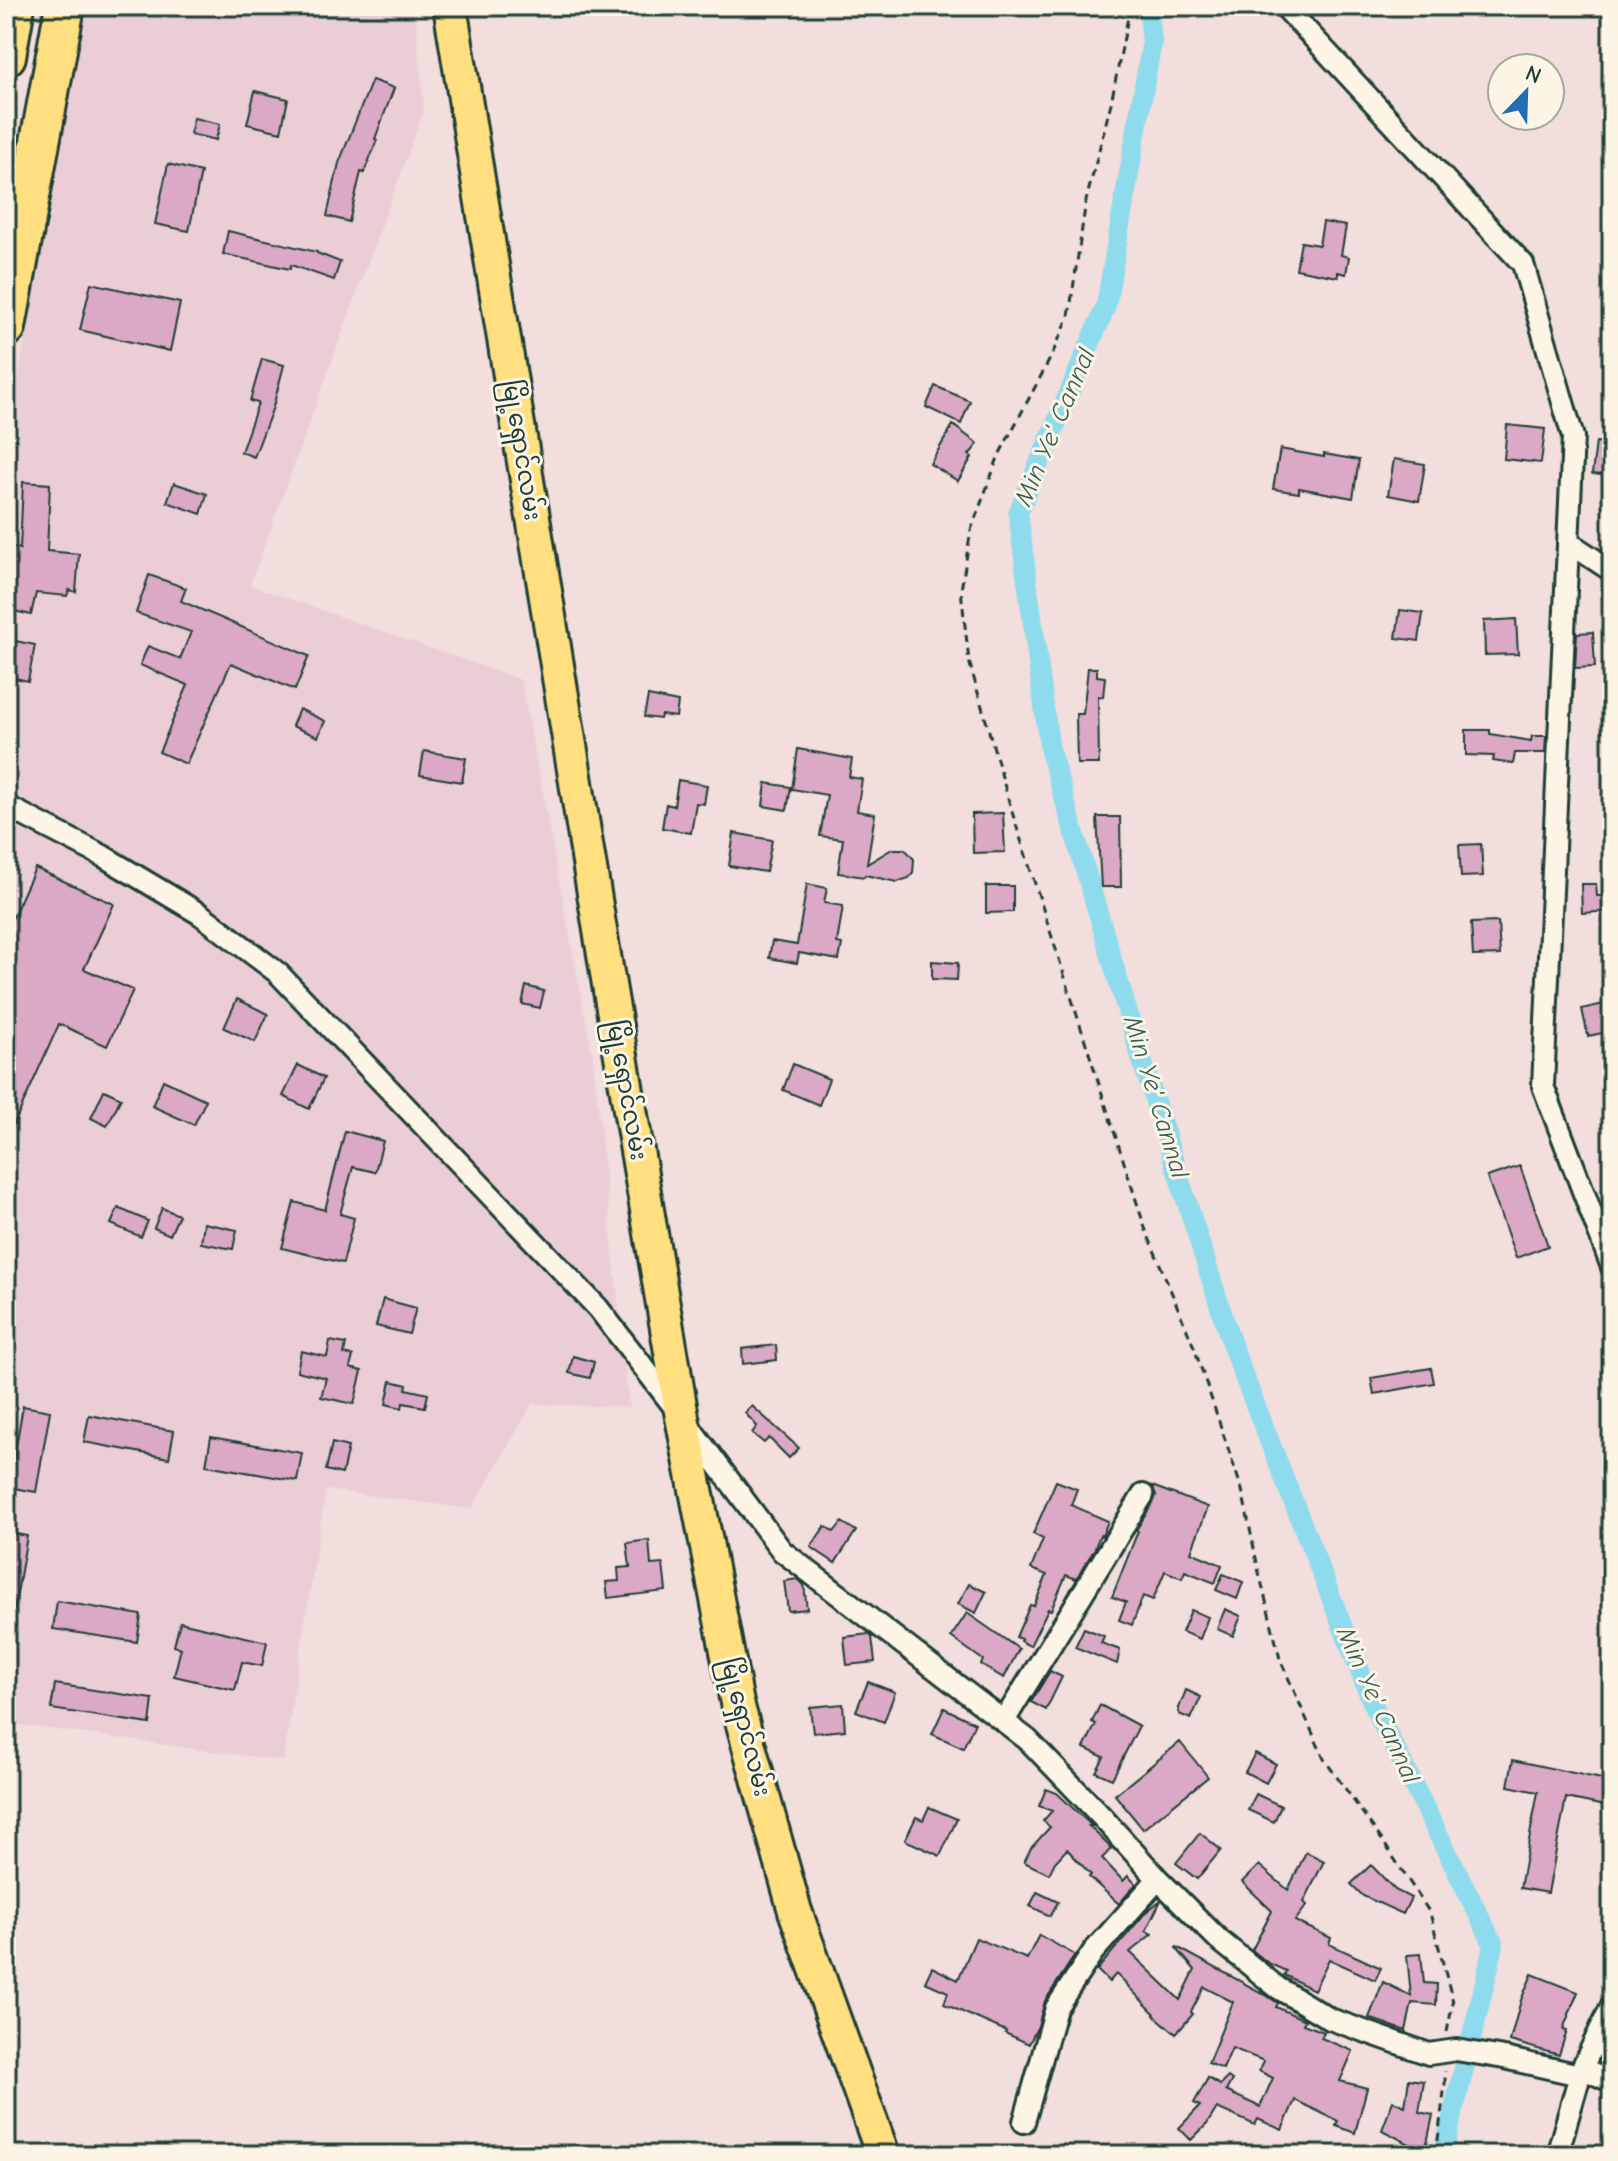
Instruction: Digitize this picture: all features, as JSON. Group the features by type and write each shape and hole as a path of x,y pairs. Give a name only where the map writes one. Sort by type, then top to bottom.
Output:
{"highway":[{"path":"6,56 15,6"},
{"path":"6,327 65,6"}],"main road":[{"name":"မြို့ရှောင်လမ်း","path":"450,6 682,1417 737,1703 795,1911 883,2155"}],"street":[{"path":"1284,6 1523,264 1573,437 1543,1086 1612,1267"},
{"path":"1568,542 1612,571"},
{"path":"6,806 103,856 200,914 278,973 598,1308 782,1551 1028,1740 1219,1940 1278,1988 1330,2019 1429,2054 1450,2051 1504,2058 1581,2072 1612,2082"},
{"path":"1004,1721 1143,1495"},
{"path":"1024,2122 1056,2008 1093,1952 1158,1879"},
{"path":"1557,2155 1581,2072 1612,2005"}],"path":[{"path":"1128,6 1111,103 1086,201 1069,316 999,455 971,530 961,590 969,661 1012,812 1145,1228 1194,1347 1242,1490 1280,1659 1324,1759 1430,1913 1453,2002 1450,2051 1436,2155"}],"shaded area":[{"path":"86,6 415,6 424,110 250,585 521,680 593,1058 629,1407 532,1404 472,1509 326,1490 283,1761 6,1723 6,444"}],"building":[{"path":"372,80 394,88 377,140 364,173 361,172 349,222 327,216 339,163"},
{"path":"255,91 288,99 281,132 247,124"},
{"path":"194,118 220,124 216,140 190,134"},
{"path":"168,164 201,172 189,231 155,224"},
{"path":"1323,222 1346,226 1341,255 1349,257 1346,274 1338,272 1338,277 1296,269 1301,242 1319,245"},
{"path":"228,231 317,252 340,262 334,280 291,265 290,269 223,254"},
{"path":"91,283 180,303 170,351 80,330"},
{"path":"262,359 284,365 273,407 254,457 241,452 258,403 250,401"},
{"path":"935,386 970,401 961,424 926,407"},
{"path":"953,425 978,444 969,455 972,457 958,481 930,464"},
{"path":"1507,425 1545,429 1541,463 1504,459"},
{"path":"1596,442 1612,444 1612,476 1592,474"},
{"path":"1280,449 1359,460 1353,498 1299,488 1299,493 1273,489"},
{"path":"1394,459 1425,464 1419,501 1388,495"},
{"path":"23,482 50,484 47,551 79,554 76,592 69,590 67,596 36,593 31,615 6,609 6,581 12,547 20,549"},
{"path":"174,483 207,494 201,514 167,502"},
{"path":"149,575 186,588 181,601 309,656 295,690 231,663 186,764 159,752 188,685 140,665 148,646 180,659 191,632 136,613"},
{"path":"1400,610 1423,613 1419,641 1396,638"},
{"path":"1516,619 1518,654 1485,655 1484,621"},
{"path":"1593,632 1595,667 1575,668 1577,633"},
{"path":"6,639 35,645 28,681 6,676"},
{"path":"1088,668 1097,668 1097,676 1105,677 1103,697 1098,696 1099,764 1077,764 1076,714 1083,714"},
{"path":"648,696 678,702 676,717 644,717"},
{"path":"299,709 325,721 318,737 292,726"},
{"path":"1466,730 1490,730 1490,734 1531,741 1532,736 1546,736 1545,753 1515,753 1513,764 1493,761 1494,756 1466,755"},
{"path":"798,749 852,759 849,777 862,779 857,811 875,814 867,864 892,849 905,849 914,859 913,873 909,878 897,882 838,873 843,839 820,836 827,795 792,789"},
{"path":"424,751 466,758 462,782 420,775"},
{"path":"678,780 707,785 704,804 696,803 691,833 662,828 666,804 674,806"},
{"path":"766,783 791,787 787,810 763,806"},
{"path":"1003,813 1005,852 973,853 972,814"},
{"path":"1097,817 1120,817 1121,887 1101,887"},
{"path":"734,833 772,840 766,872 729,866"},
{"path":"1481,844 1483,876 1461,877 1459,845"},
{"path":"35,868 114,904 84,969 133,990 107,1046 59,1024 6,1142 6,932"},
{"path":"807,884 827,888 824,903 843,906 837,943 842,944 839,960 799,953 797,963 769,958 772,941 797,945"},
{"path":"1581,884 1596,884 1597,896 1612,896 1612,911 1582,913"},
{"path":"986,886 1013,886 1013,912 986,913"},
{"path":"1498,922 1500,955 1473,956 1471,923"},
{"path":"932,961 958,963 957,980 932,979"},
{"path":"526,986 544,991 540,1008 522,1004"},
{"path":"237,999 268,1014 255,1042 224,1028"},
{"path":"1612,1002 1612,1031 1588,1036 1582,1009"},
{"path":"793,1064 829,1079 819,1105 783,1090"},
{"path":"298,1065 324,1078 309,1109 283,1096"},
{"path":"163,1080 206,1100 194,1125 152,1106"},
{"path":"104,1090 121,1098 107,1126 91,1118"},
{"path":"345,1131 383,1141 375,1172 353,1167 340,1214 354,1218 343,1263 282,1248 294,1202 325,1210"},
{"path":"1520,1166 1548,1246 1516,1258 1487,1177"},
{"path":"118,1208 148,1221 141,1237 111,1224"},
{"path":"162,1208 179,1215 170,1235 154,1228"},
{"path":"204,1223 237,1230 233,1249 201,1243"},
{"path":"383,1299 416,1308 409,1334 376,1326"},
{"path":"330,1341 346,1344 344,1354 353,1356 350,1368 362,1371 354,1404 321,1397 326,1378 297,1371 301,1351 327,1357"},
{"path":"776,1345 777,1360 743,1364 742,1349"},
{"path":"573,1356 594,1362 590,1378 569,1373"},
{"path":"1431,1368 1434,1383 1374,1394 1371,1378"},
{"path":"391,1381 407,1385 406,1389 428,1394 425,1407 403,1403 402,1408 386,1404"},
{"path":"23,1406 50,1411 36,1492 9,1487"},
{"path":"752,1406 799,1448 789,1458 769,1438 764,1443 752,1433 757,1426 745,1413"},
{"path":"89,1415 174,1431 169,1458 84,1442"},
{"path":"211,1437 302,1453 297,1481 206,1465"},
{"path":"332,1443 348,1447 342,1474 326,1470"},
{"path":"1056,1481 1077,1489 1071,1505 1108,1521 1076,1579 1066,1575 1051,1610 1048,1609 1030,1646 1016,1637 1047,1575 1031,1569 1043,1539 1033,1534"},
{"path":"1152,1486 1208,1507 1191,1552 1222,1565 1215,1583 1185,1571 1182,1578 1165,1571 1153,1600 1143,1596 1132,1625 1119,1620 1126,1602 1112,1597 1136,1530 1154,1501 1156,1495"},
{"path":"842,1522 856,1531 835,1563 811,1547 825,1526 834,1532"},
{"path":"6,1532 27,1536 14,1611 6,1611"},
{"path":"649,1540 651,1565 663,1564 666,1591 608,1598 606,1582 619,1581 618,1568 630,1567 627,1543"},
{"path":"1223,1574 1243,1582 1237,1599 1216,1590"},
{"path":"798,1579 804,1585 807,1609 788,1611 784,1581"},
{"path":"969,1584 986,1592 976,1613 958,1604"},
{"path":"57,1601 141,1615 137,1642 53,1629"},
{"path":"1225,1609 1241,1616 1233,1636 1217,1629"},
{"path":"1191,1610 1208,1617 1200,1639 1182,1632"},
{"path":"967,1613 1019,1649 1004,1678 981,1665 983,1660 951,1637"},
{"path":"180,1622 267,1642 262,1666 242,1662 235,1690 174,1676 181,1648 174,1646"},
{"path":"1084,1628 1104,1636 1101,1643 1120,1650 1117,1664 1075,1647"},
{"path":"869,1634 875,1662 847,1665 844,1637"},
{"path":"1050,1671 1062,1677 1046,1710 1031,1702"},
{"path":"868,1682 895,1692 884,1722 856,1711"},
{"path":"55,1684 153,1699 150,1724 51,1709"},
{"path":"1186,1690 1201,1697 1191,1719 1179,1714"},
{"path":"843,1704 845,1730 813,1733 810,1707"},
{"path":"1100,1705 1139,1726 1112,1779 1096,1772 1104,1757 1084,1748 1096,1724 1092,1722"},
{"path":"944,1708 975,1723 963,1748 932,1734"},
{"path":"1180,1742 1208,1777 1143,1829 1115,1795"},
{"path":"1255,1753 1276,1764 1266,1783 1245,1772"},
{"path":"1513,1760 1611,1781 1605,1806 1566,1798 1548,1893 1520,1888 1538,1792 1508,1786"},
{"path":"1046,1789 1057,1793 1092,1826 1089,1826 1112,1849 1102,1858 1123,1881 1128,1876 1136,1884 1119,1904 1089,1877 1091,1875 1067,1849 1049,1874 1024,1862 1031,1848 1050,1827 1043,1821 1052,1811 1039,1806"},
{"path":"1256,1794 1281,1806 1274,1822 1248,1810"},
{"path":"929,1807 957,1819 940,1856 905,1840 916,1817 923,1820"},
{"path":"1200,1833 1221,1850 1197,1879 1176,1863"},
{"path":"1306,1852 1324,1861 1304,1902 1307,1905 1295,1921 1331,1938 1329,1944 1381,1968 1375,1980 1329,1959 1314,1990 1284,1975 1286,1971 1268,1963 1252,1950 1272,1911 1242,1882 1259,1865 1288,1890"},
{"path":"1371,1865 1395,1890 1411,1898 1403,1914 1363,1896 1351,1884"},
{"path":"1037,1892 1058,1902 1050,1916 1030,1906"},
{"path":"1161,1900 1146,1931 1152,1934 1130,1952 1180,2000 1195,1970 1177,1947 1264,1994 1278,2003 1276,2007 1305,2020 1303,2024 1324,2032 1321,2038 1353,2051 1340,2081 1367,2088 1355,2133 1336,2126 1338,2121 1295,2100 1282,2130 1258,2119 1255,2125 1217,2108 1191,2140 1179,2128 1200,2106 1194,2103 1208,2078 1220,2085 1228,2077 1232,2080 1226,2091 1260,2107 1273,2078 1259,2071 1264,2061 1232,2048 1223,2069 1208,2063 1233,2002 1204,1987 1191,2012 1193,2014 1176,2034 1116,1974 1109,1982 1097,1970 1146,1912"},
{"path":"1039,1935 1075,1955 1045,2001 1029,2044 944,2004 948,1992 925,1982 932,1967 958,1980 976,1938 1027,1959"},
{"path":"1421,1954 1424,1983 1437,1984 1436,2005 1412,2003 1406,2031 1369,2018 1383,1982 1411,1996 1407,1955"},
{"path":"1532,1974 1578,1992 1563,2029 1567,2030 1559,2055 1510,2041"},
{"path":"1409,2079 1424,2081 1419,2112 1433,2115 1423,2151 1382,2130 1393,2101 1405,2106"}],"waterway":[{"name":"Min Ye' Cannal","path":"1148,6 1152,41 1106,306 1018,513 1050,751 1140,1054 1234,1351 1375,1709 1494,1945 1443,2155"}]}
